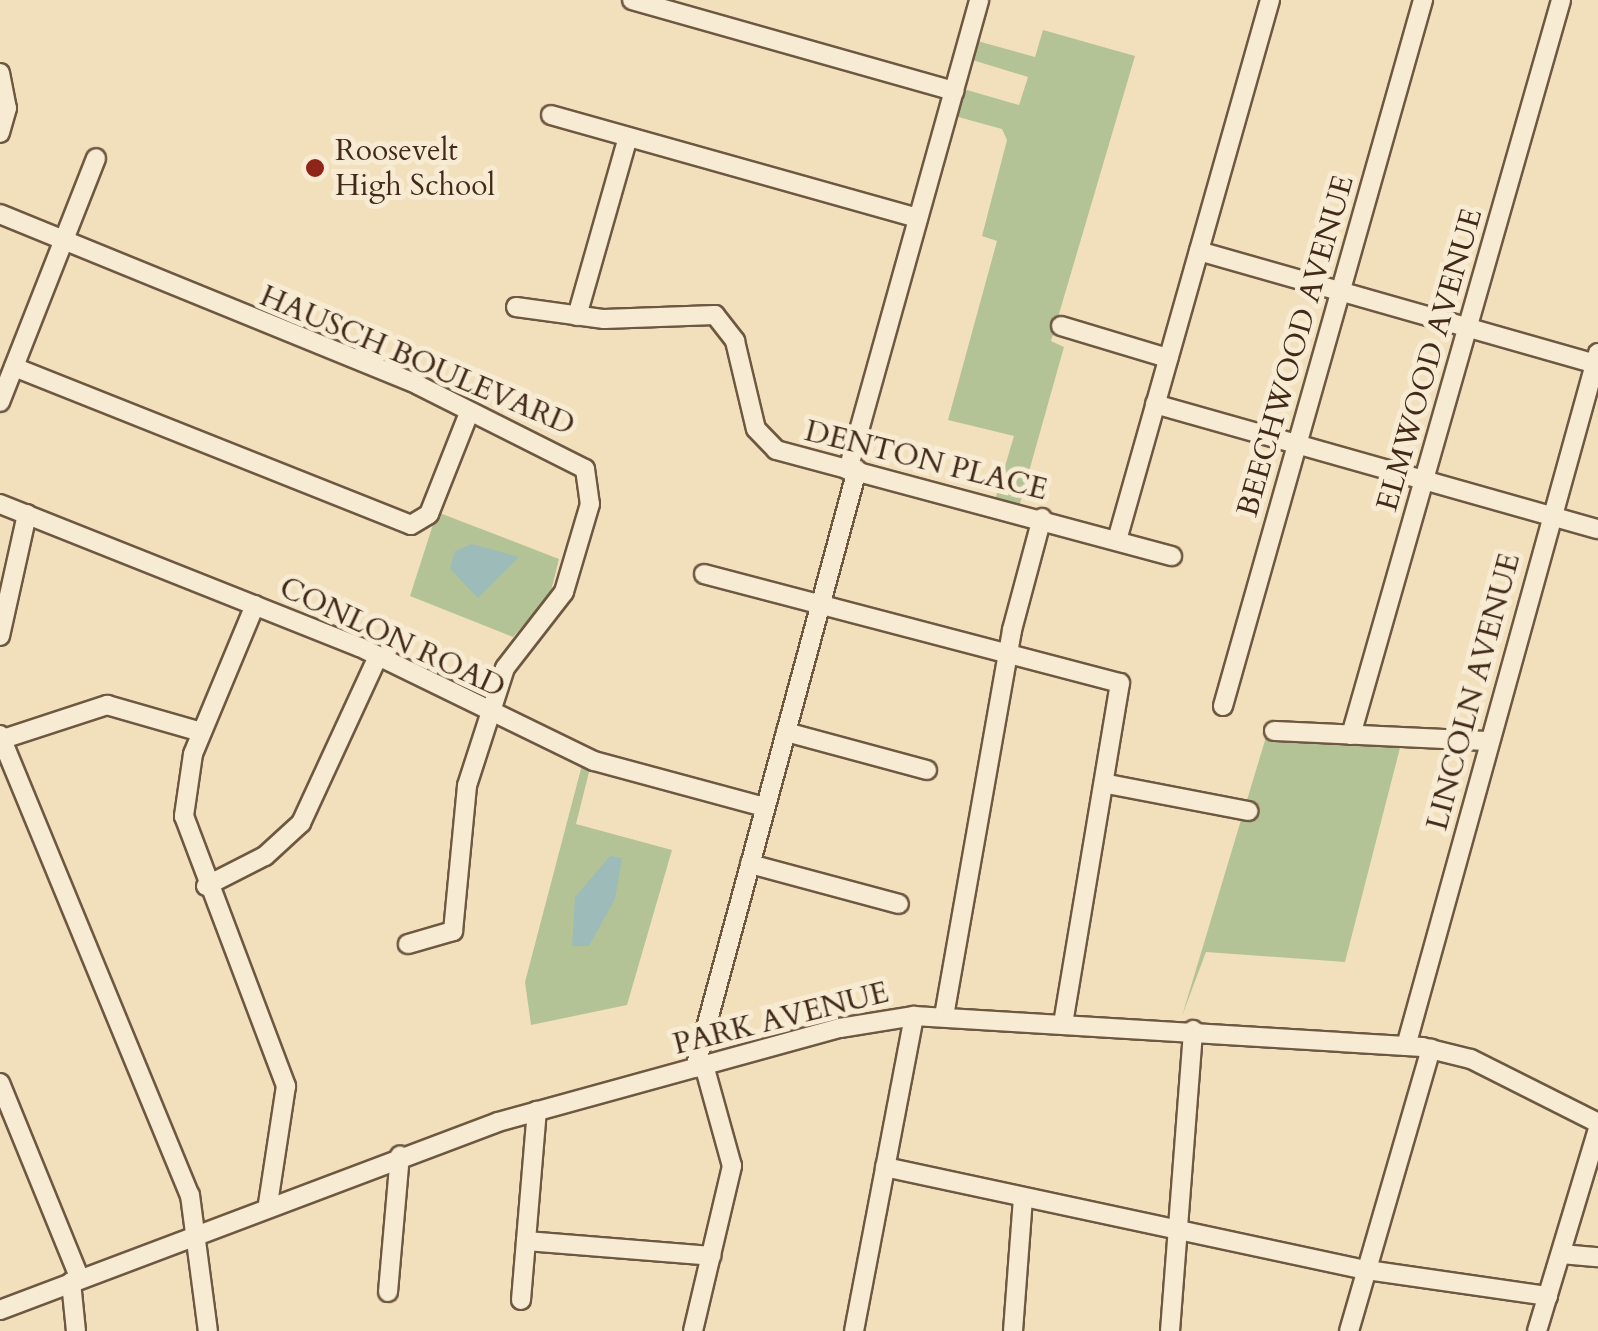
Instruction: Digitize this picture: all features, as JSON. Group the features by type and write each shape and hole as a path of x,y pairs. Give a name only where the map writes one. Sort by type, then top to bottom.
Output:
{"street":[{"path":"632,0 954,91"},
{"path":"693,1331 732,1166 700,1066 839,537 852,470 979,0"},
{"path":"1117,540 1270,0"},
{"name":"BEECHWOOD AVENUE","path":"1222,706 1423,0"},
{"name":"ELMWOOD AVENUE","path":"1352,734 1561,0"},
{"path":"0,73 8,108 0,133"},
{"path":"551,115 918,218"},
{"path":"578,316 628,137"},
{"path":"0,402 96,158"},
{"name":"HAUSCH BOULEVARD","path":"0,214 572,457 591,490 564,592 505,668 490,714 457,823 453,931 408,944"},
{"path":"1199,251 1597,361"},
{"name":"DENTON PLACE","path":"516,307 578,316 714,315 734,341 762,439 792,457 1042,518 1172,556"},
{"path":"1060,326 1168,358"},
{"name":"LINCOLN AVENUE","path":"1406,1046 1488,740 1597,361"},
{"path":"14,366 410,525 429,514 469,413"},
{"path":"1155,404 1598,530"},
{"name":"CONLON ROAD","path":"0,504 378,656 490,714 594,761 765,807"},
{"path":"0,636 26,514"},
{"path":"944,1016 1010,650 1042,518"},
{"path":"704,574 822,599 1120,683 1108,784 1063,1022"},
{"path":"254,605 201,732 184,816 206,886 286,1086 268,1203"},
{"path":"206,886 265,856 301,823 378,656"},
{"path":"201,732 107,705 0,738 198,1231 208,1331"},
{"path":"1274,731 1488,740"},
{"path":"786,732 927,770"},
{"path":"1108,784 1248,811"},
{"path":"750,864 899,904"},
{"path":"854,1331 914,1016"},
{"name":"PARK AVENUE","path":"0,1310 268,1203 537,1111 700,1066 914,1016 1193,1030 1432,1048 1471,1058 1598,1126"},
{"path":"1170,1331 1193,1030"},
{"path":"1349,1331 1432,1048"},
{"path":"0,1083 75,1281 76,1331"},
{"path":"521,1300 537,1111"},
{"path":"1537,1331 1598,1126"},
{"path":"388,1292 400,1156"},
{"path":"885,1167 1367,1270 1548,1296"},
{"path":"1014,1331 1023,1196"},
{"path":"526,1241 711,1256"},
{"path":"1561,1254 1598,1257"}],"green space":[{"path":"1043,30 1135,56 1051,341 1064,347 1019,507 995,500 1014,436 948,420 997,241 982,236 1007,140 1002,129 951,115 960,88 1019,105 1028,77 969,59 974,40 1035,57"},
{"path":"437,512 559,559 550,595 513,637 410,596"},
{"path":"1266,737 1401,744 1345,962 1206,952 1182,1016"},
{"path":"582,765 590,768 576,824 672,850 627,1005 531,1025 525,982"}],"water":[{"path":"472,544 519,557 478,598 450,569 455,551"},
{"path":"610,856 622,858 615,899 589,946 572,946 575,897"}],"place":[{"name":"Roosevelt High School","path":"315,168"}]}
